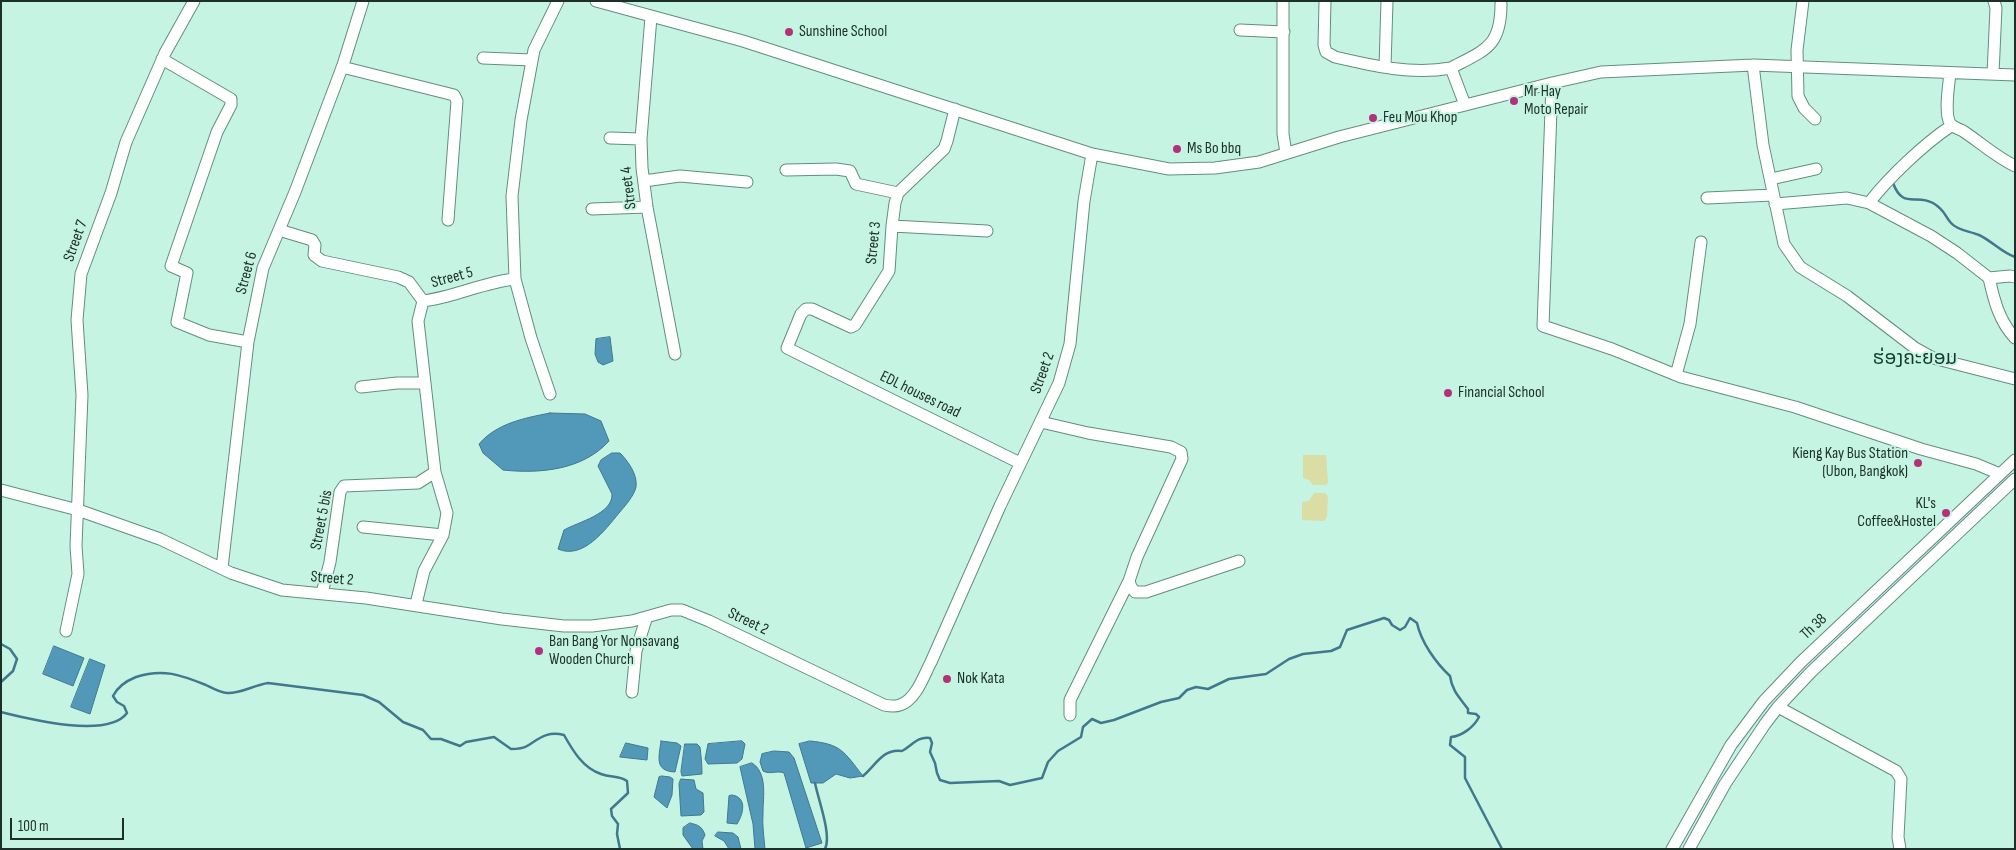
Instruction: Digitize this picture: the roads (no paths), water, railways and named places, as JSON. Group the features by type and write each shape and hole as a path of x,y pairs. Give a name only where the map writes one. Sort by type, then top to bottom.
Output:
{"street":[{"name":"Street 7","path":"66,631 78,574 76,546 82,395 77,320 81,274 111,193 126,142 162,59 194,1"},
{"name":"Street 6","path":"222,568 248,342 263,268 342,67 362,1"},
{"path":"550,394 531,338 516,279 512,196 521,120 534,50 558,1"},
{"path":"596,1 743,41 1092,154 1169,169 1215,168 1259,162 1340,137 1601,72 1753,65 2015,75"},
{"path":"1282,1 1284,32 1283,134 1286,153"},
{"path":"1325,1 1324,45 1326,52 1335,57 1385,67 1407,71 1431,72 1451,68 1490,45 1499,27 1501,4"},
{"path":"1385,67 1387,1"},
{"path":"1803,1 1797,50 1799,66 1798,96 1804,108 1815,119"},
{"path":"1993,74 1996,8 1994,1"},
{"name":"Street 4","path":"650,17 641,139 644,181 647,207 675,354"},
{"path":"1240,30 1284,32"},
{"path":"483,58 532,60"},
{"path":"162,59 231,99 231,105 217,132 171,266 187,273 177,322 209,336 248,342"},
{"path":"1753,65 1763,145 1784,244 1800,267 1847,296 1915,348 1933,358 2015,379"},
{"path":"342,67 454,95 457,101 448,220"},
{"path":"1451,68 1465,105"},
{"path":"1950,72 1948,101 1949,121 1952,126 1975,139 1999,158 2015,166"},
{"path":"1552,83 1543,326 1612,349 1676,374 1804,410 1921,449 1976,464 2000,474"},
{"path":"786,170 836,169 850,171 856,184 898,194 944,149 948,141 955,109"},
{"path":"1869,203 1939,134 1952,126"},
{"path":"610,138 641,139"},
{"name":"Street 2","path":"1,490 78,510 160,539 231,574 282,590 416,604 502,619 564,626 592,626 646,618 670,610 682,610 884,705 902,705 910,699 931,662 1020,463 1059,383 1070,344 1084,201 1092,154"},
{"path":"1771,179 1816,169"},
{"path":"644,181 680,176 747,182"},
{"name":"Street 3","path":"787,348 801,314 806,309 812,309 850,327 855,325 889,271 892,226 898,194"},
{"path":"1707,198 1774,200 1846,198 1869,203 1931,236 1989,278 1994,304 2009,332 2015,338"},
{"path":"592,209 647,207"},
{"path":"892,226 987,231"},
{"path":"279,230 312,240 315,244 314,255 322,262 398,277 409,282 423,301"},
{"path":"1676,374 1690,324 1701,242"},
{"path":"1989,278 2010,276 2015,278"},
{"name":"Street 5","path":"416,604 424,571 443,535 447,513 435,472 418,321 423,301 443,299 504,280 516,279"},
{"name":"EDL houses road","path":"787,348 1020,463"},
{"path":"361,387 425,382"},
{"path":"1041,422 1088,434 1171,446 1181,452 1182,458 1137,557 1129,580 1070,700 1070,716"},
{"name":"Th 38","path":"1672,849 1717,768 1753,715 1801,662 2015,460"},
{"name":"Street 5 bis","path":"322,593 337,522 340,492 344,486 418,483 435,472"},
{"name":"Th 38","path":"1689,849 1725,784 1778,706 2015,479"},
{"path":"363,528 443,535"},
{"path":"1129,580 1135,592 1146,592 1239,561"},
{"path":"632,692 636,651 646,618"},
{"path":"1778,706 1896,771 1900,778 1898,837 1900,849"},
{"path":"1753,715 1765,724"}],"water":[{"path":"610,337 613,361 603,365 598,362 595,354 596,339"},
{"path":"550,413 585,414 601,421 609,441 598,451 574,464 546,470 503,470 483,453 479,444 494,431 512,422"},
{"path":"612,453 620,453 632,468 636,482 633,494 593,542 576,550 558,549 564,530 601,512 611,501 612,494 598,466 601,460"},
{"path":"54,646 84,658 73,686 43,674"},
{"path":"90,659 105,665 90,714 71,707"},
{"path":"661,741 677,743 681,746 675,772 664,769 659,762"},
{"path":"742,741 745,744 742,759 737,763 708,764 705,759 708,744"},
{"path":"810,741 836,747 846,755 863,776 850,778 836,774 823,783 811,783 799,744"},
{"path":"626,743 648,748 647,760 620,757"},
{"path":"685,744 697,744 700,747 702,774 682,776"},
{"path":"774,751 789,752 794,758 822,843 806,848 784,773 768,773 763,771 760,762 762,754"},
{"path":"752,763 757,767 763,779 765,849 755,849 753,824 740,767"},
{"path":"659,777 673,779 672,795 667,808 654,797"},
{"path":"681,779 694,780 696,789 703,793 704,812 701,815 681,816 679,784"},
{"path":"732,795 740,799 743,806 737,824 727,823 729,796"},
{"path":"690,823 699,826 704,832 703,849 693,849 683,835 683,828"},
{"path":"718,832 733,833 738,837 741,849 729,849 724,841 715,836"}],"waterway":[{"path":"1893,183 1901,196 1906,199 1921,199 1933,203 1942,210 1954,226 1979,235 2015,257"},
{"path":"863,776 880,758 890,752 902,751 922,738 930,738 932,743 930,752 940,780 950,783 999,781 1010,785 1042,778 1048,762 1058,751 1081,737 1083,727 1092,719 1101,723 1114,720 1161,702 1179,698 1187,690 1196,687 1208,689 1229,679 1266,674 1289,659 1303,654 1331,651 1340,647 1347,630 1384,618 1400,630 1405,627 1410,618 1417,623 1430,652 1450,676 1454,690 1468,709 1468,713 1476,714 1479,717 1467,730 1451,737 1450,745 1465,757 1465,778 1502,849"},
{"path":"1,644 10,649 17,659 13,671 1,682"},
{"path":"1,712 67,725 103,725 117,721 127,713 124,706 117,702 113,696 120,687 136,677 146,674 163,673 188,678 225,693 237,692 268,683 363,695 379,702 403,722 423,730 431,739 441,739 460,746 466,742 494,737 511,749 519,749 548,735 564,735 575,753 589,768 601,774 627,781 628,793 611,809 612,816 618,824 617,834 620,849"},
{"path":"815,783 826,826 827,843 825,849"}],"place":[{"name":"Sunshine School","path":"789,32"},
{"name":"Mr Hay Moto Repair","path":"1514,101"},
{"name":"Feu Mou Khop","path":"1373,118"},
{"name":"Ms Bo bbq","path":"1177,149"},
{"name":"Financial School","path":"1448,393"},
{"name":"Kieng Kay Bus Station (Ubon, Bangkok)","path":"1918,463"},
{"name":"KL's Coffee&Hostel","path":"1946,513"},
{"name":"Ban Bang Yor Nonsavang Wooden Church","path":"539,651"},
{"name":"Nok Kata","path":"947,679"}],"district":[{"name":"ຮ່ອງຄະຍອມ","path":"1915,359"}]}
